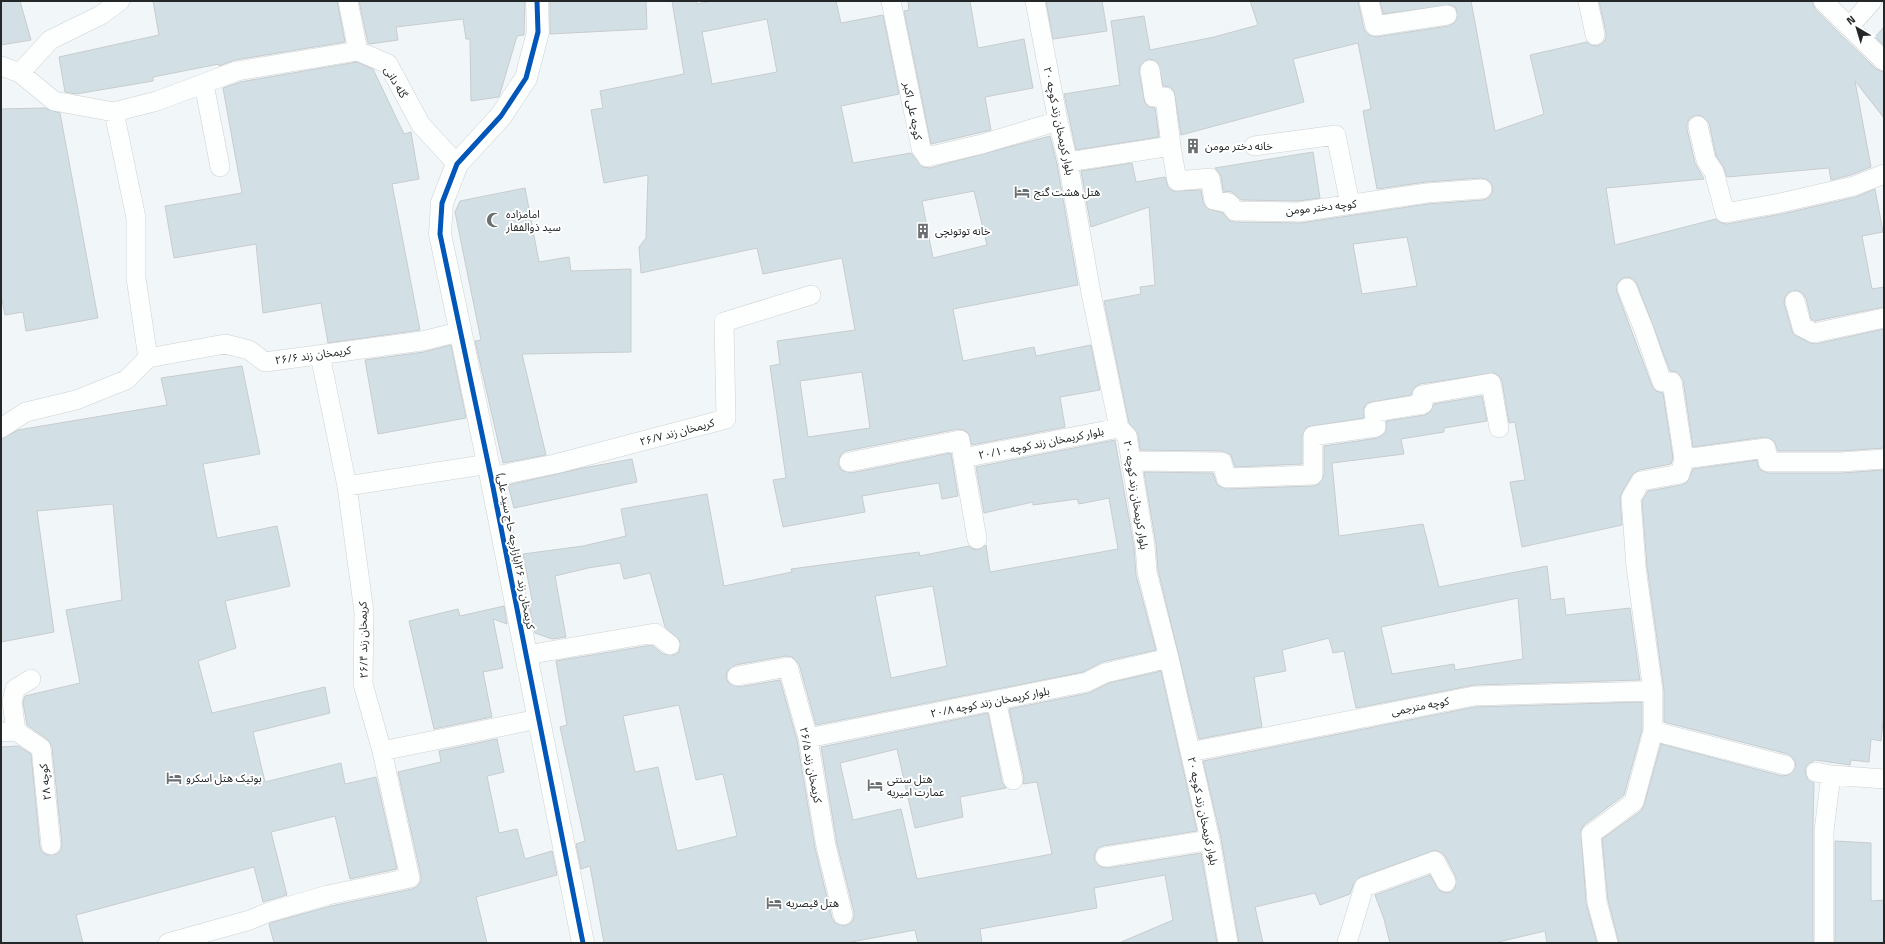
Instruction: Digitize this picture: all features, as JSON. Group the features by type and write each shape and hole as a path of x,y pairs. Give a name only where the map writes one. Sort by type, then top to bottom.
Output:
{"street":[{"path":"457,164 501,116 526,78 538,32 537,1"},
{"name":"کریمخان زند ۲۶(بازارچه حاج سید علی)","path":"457,164 442,203 440,234 490,470 583,943"}],"lane":[{"path":"20,73 50,40 101,15 120,1"},
{"path":"1,66 20,73 54,101 114,112 157,101 237,71 358,51 348,1"},
{"name":"کوچه علی اکبر","path":"891,1 920,148 927,157 982,144 1058,121"},
{"name":"بلوار کریمخان زند کوچه ۲۰","path":"1035,1 1058,121 1068,162 1091,293 1119,428 1127,436 1132,461 1145,546 1147,572 1169,658 1210,840 1228,943"},
{"path":"1369,1 1375,26 1447,15"},
{"path":"1588,1 1595,35"},
{"path":"1823,1 1884,62"},
{"path":"1849,27 1872,1"},
{"name":"گله دانی","path":"358,51 388,64 421,125 457,164"},
{"path":"1068,162 1171,146 1165,98 1154,97 1150,70"},
{"path":"204,84 220,167"},
{"path":"1,428 26,412 76,400 126,380 148,358 136,278 136,218 114,112"},
{"path":"1698,126 1706,160 1714,172 1725,213 1780,203 1854,186 1884,174"},
{"path":"1254,146 1336,135 1350,204"},
{"name":"کوچه دختر مومن","path":"1171,146 1177,181 1210,178 1214,200 1229,203 1235,211 1299,212 1427,193 1482,190"},
{"path":"1608,943 1597,902 1591,834 1634,802 1653,731 1653,691 1636,567 1631,498 1641,481 1680,474 1684,459 1672,382 1662,382 1644,330 1627,288"},
{"name":"کریمخان زند ۲۶/۷","path":"490,470 555,464 726,419 724,322 811,295"},
{"path":"1795,301 1802,326 1814,333 1884,318"},
{"name":"کریمخان زند ۲۶/۶","path":"148,358 225,344 249,350 265,362 422,341 460,332"},
{"name":"کریمخان زند ۲۶/۴","path":"168,943 250,920 268,912 328,895 410,878 382,752 363,684 364,612 347,486 320,354"},
{"path":"1132,461 1222,462 1226,478 1313,475 1313,436 1376,427 1374,412 1423,404 1422,395 1491,383 1499,428"},
{"name":"بلوار کریمخان زند کوچه ۲۰/۱۰","path":"963,458 1119,428"},
{"name":"بلوار کریمخان زند کوچه ۲۰/۱۰","path":"849,462 960,440 977,539"},
{"path":"1684,459 1766,448 1768,462 1841,462 1884,459"},
{"path":"347,486 490,470"},
{"path":"526,655 655,633 670,645"},
{"name":"بلوار کریمخان زند کوچه ۲۰/۸","path":"808,738 1087,682 1105,673 1169,658"},
{"name":"کریمخان زند ۲۶/۵","path":"737,676 788,667 808,738 826,846 843,915"},
{"name":"کوچه ۲۸","path":"31,679 15,689 9,732 41,748 51,845"},
{"name":"کوچه مترجمی","path":"1190,752 1474,696 1653,691"},
{"path":"996,700 1014,780"},
{"path":"382,752 538,719"},
{"path":"1653,731 1785,765"},
{"path":"1824,943 1823,773 1884,779"},
{"path":"1105,858 1210,840"},
{"path":"1346,943 1364,887 1436,861 1446,882"}],"building":[{"path":"1,1 20,1 31,40 1,45"},
{"path":"153,1 337,1 345,42 235,60 219,66 219,64 153,77 153,81 76,94 65,92 59,57 159,35"},
{"path":"359,1 525,1 524,35 517,36 499,97 471,101 470,39 466,39 463,19 396,27 398,40 370,44 368,43"},
{"path":"550,1 646,1 647,29 550,34"},
{"path":"672,1 696,1 697,4 712,1 836,1 841,23 883,15 899,94 841,106 853,163 911,153 923,167 930,168 1050,136 1057,164 1078,285 953,309 963,361 1034,347 1036,356 1091,345 1100,390 1060,397 1065,427 972,445 968,433 958,429 846,451 841,454 838,464 841,470 851,473 951,453 958,496 942,499 939,483 862,496 865,512 783,527 773,480 786,478 770,366 780,364 777,341 855,330 842,258 763,274 757,248 641,273 639,247 646,238 648,175 604,183 591,110 603,108 600,91 684,74","holes":["767,19 777,72 712,84 702,32","974,191 987,245 933,258 922,201","862,372 870,428 808,437 800,381"]},
{"path":"908,1 970,1 978,48 1024,39 1033,88 985,97 991,130 931,144 904,11 909,10"},
{"path":"1046,1 1102,1 1107,31 1053,39"},
{"path":"1250,1 1358,1 1364,29 1367,34 1376,37 1449,26 1457,19 1456,8 1451,5 1383,14 1380,1 1471,1 1495,131 1544,114 1530,55 1587,42 1591,45 1597,46 1603,43 1606,38 1606,33 1599,1 1812,1 1815,9 1841,35 1876,69 1884,72 1884,118 1855,81 1871,167 1851,175 1831,180 1829,168 1727,177 1723,166 1716,156 1709,123 1702,116 1696,115 1690,118 1687,123 1687,129 1695,163 1704,179 1606,188 1615,245 1716,219 1721,223 1727,224 1782,214 1856,197 1875,189 1883,232 1862,236 1872,289 1884,287 1884,307 1815,321 1811,319 1806,298 1797,290 1788,293 1784,303 1793,334 1810,343 1816,344 1884,329 1884,448 1841,451 1778,451 1774,441 1765,437 1693,447 1683,380 1677,372 1670,371 1637,284 1633,279 1628,277 1623,278 1618,282 1616,287 1617,292 1652,386 1656,391 1663,393 1673,458 1671,464 1639,470 1632,475 1620,498 1622,525 1522,547 1510,482 1525,480 1515,422 1509,423 1502,381 1499,376 1494,373 1420,384 1415,387 1411,395 1367,403 1364,408 1364,418 1307,427 1302,436 1302,464 1235,467 1231,455 1222,451 1140,450 1138,434 1129,423 1104,301 1141,294 1140,287 1155,285 1149,207 1091,227 1081,171 1132,163 1136,182 1165,177 1168,187 1173,191 1201,190 1203,202 1207,208 1223,213 1230,221 1235,222 1301,223 1428,204 1483,200 1488,198 1492,193 1493,188 1491,183 1486,179 1481,178 1426,182 1377,189 1363,111 1371,109 1358,43 1293,59 1304,102 1181,135 1174,91 1170,87 1163,86 1158,63 1154,60 1148,59 1140,66 1139,72 1145,103 1149,107 1155,108 1159,137 1076,150 1064,94 1120,85 1111,21 1144,16 1150,50 1214,37 1258,25","holes":["1407,237 1417,286 1362,294 1353,244"]},
{"path":"1884,27 1884,46 1875,37"},
{"path":"357,62 373,69 404,134 411,132 419,179 392,184 420,330 328,343 321,303 263,313 256,244 174,258 165,206 242,193 223,88 240,82"},
{"path":"45,108 60,113 98,318 26,331 23,312 5,315 1,295 1,109"},
{"path":"1313,152 1320,198 1298,201 1241,200 1232,192 1223,191 1221,176 1215,168"},
{"path":"525,188 539,262 569,257 571,271 631,269 631,352 522,354 546,455 503,463 475,341 481,340 455,212 460,201"},
{"path":"451,345 466,418 378,434 365,360 424,352"},
{"path":"242,366 260,454 203,464 217,538 277,526 290,586 225,601 236,648 198,661 212,713 325,687 330,713 253,732 265,782 341,763 345,784 376,777 397,869 350,879 335,816 271,832 287,895 263,902 254,867 76,915 83,943 1,943 1,747 18,746 31,754 40,847 42,852 47,855 57,854 61,850 62,844 52,747 47,739 27,725 23,702 25,696 80,683 66,610 122,600 113,504 37,511 54,632 1,642 1,439 18,430 167,405 161,378"},
{"path":"1482,396 1487,421 1444,428 1444,432 1401,439 1404,454 1332,463 1339,536 1423,524 1439,587 1547,566 1551,600 1564,598 1566,615 1630,608 1640,680 1474,685 1356,708 1344,651 1333,653 1329,638 1282,650 1286,671 1254,677 1262,727 1199,739 1158,570 1156,544 1144,472 1213,473 1217,485 1226,489 1314,486 1319,484 1324,475 1324,446 1378,438 1386,432 1386,421 1425,415 1430,412 1434,404","holes":["1518,598 1523,659 1455,670 1454,664 1392,674 1381,627"]},
{"path":"1115,440 1134,547 1136,575 1156,650 1102,662 1083,672 816,725 799,664 792,657 786,656 735,665 727,672 726,678 729,683 739,687 780,680 797,740 815,848 832,918 835,923 845,926 851,923 854,918 854,912 837,844 821,747 988,713 1002,782 1006,788 960,797 963,817 915,828 897,749 840,763 853,820 901,809 917,879 1052,854 1037,782 1023,784 1024,778 1009,709 1089,693 1109,683 1161,671 1197,831 1103,846 1098,848 1094,859 1101,867 1107,868 1201,853 1217,943 1119,943 1173,920 1165,875 1094,888 1097,908 980,929 982,943 918,943 915,930 846,943 604,943 590,866 581,869 576,844 585,841 560,727 567,725 556,661 652,645 663,654 674,655 679,652 680,641 665,627 650,573 624,579 620,563 588,568 555,576 566,637 552,639 535,633 528,601 532,600 523,554 583,546 626,536 621,509 707,494 724,586 792,572 791,569 919,552 920,556 969,546 978,550 986,545 990,572 1118,549 1109,498 1079,504 1077,499 1033,505 1033,502 984,513 976,467","holes":["933,586 947,666 891,678 875,596","679,705 696,780 723,774 737,836 677,851 658,767 635,772 623,716"]},
{"path":"632,459 637,482 514,508 508,485 583,468"},
{"path":"1757,460 1759,469 1768,473 1841,473 1884,470 1884,712 1881,741 1871,739 1869,762 1851,760 1850,765 1815,760 1808,764 1805,769 1808,780 1814,783 1813,943 1619,943 1608,900 1602,839 1641,811 1661,744 1782,776 1788,775 1796,768 1795,762 1788,754 1664,722 1664,690 1647,566 1642,501 1648,491 1682,485 1687,482 1693,469"},
{"path":"504,606 507,624 493,619 503,668 483,672 492,717 434,729 409,621 458,609 460,616"},
{"path":"1642,702 1642,730 1624,795 1584,825 1581,830 1586,903 1597,943 1547,943 1545,931 1494,943 1390,943 1384,919 1375,895 1430,875 1440,891 1446,893 1451,892 1455,888 1456,877 1445,856 1436,850 1360,877 1354,883 1350,894 1320,905 1315,893 1255,907 1263,943 1239,943 1221,838 1203,761 1475,707"},
{"path":"497,739 504,772 487,776 499,833 517,829 525,859 552,851 557,875 476,897 487,943 274,943 269,924 273,922 331,906 412,889 418,886 421,881 421,876 398,772 441,762 439,751"},
{"path":"1835,841 1871,843 1871,901 1884,900 1884,943 1835,943"}],"cycle path":[{"path":"537,1 538,32 526,78 501,116 457,164 442,203 440,234 491,477 583,943"}],"place":[{"name":"خانه دختر مومن","path":"1193,146"},
{"name":"هتل هشت گنج","path":"1022,192"},
{"name":"امامزاده سید ذوالفقار","path":"494,220"},
{"name":"خانه توتونچی","path":"923,231"},
{"name":"بوتیک هتل اسکرو","path":"174,778"},
{"name":"هتل سنتی عمارت امیریه","path":"875,785"},
{"name":"هتل قیصریه","path":"774,903"}]}
